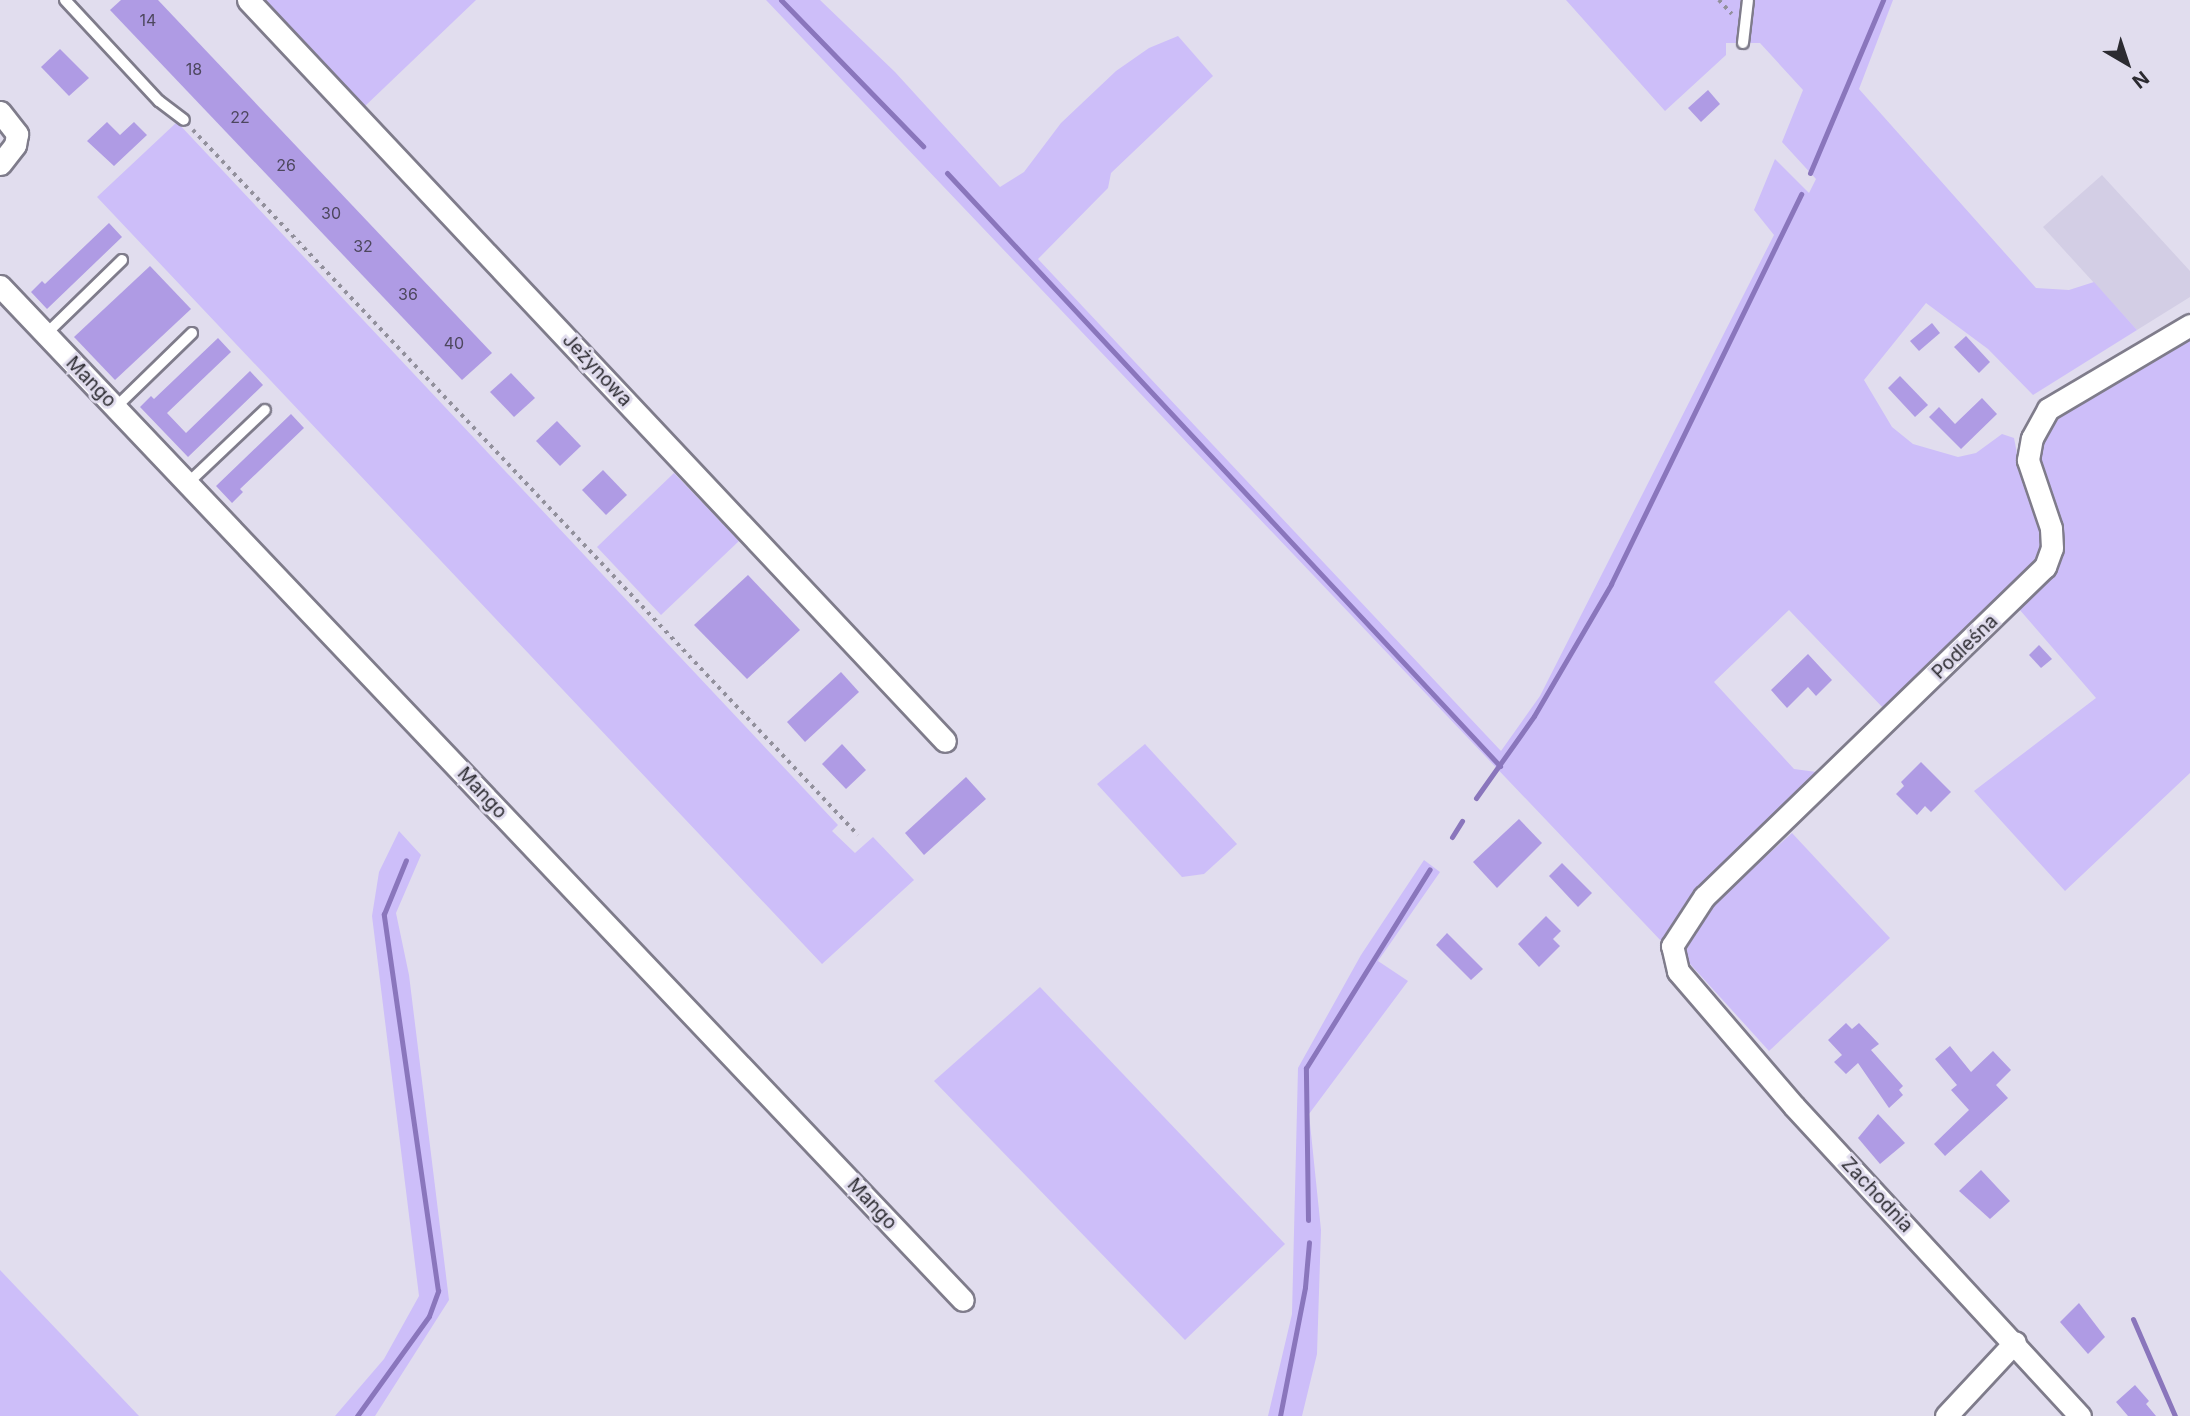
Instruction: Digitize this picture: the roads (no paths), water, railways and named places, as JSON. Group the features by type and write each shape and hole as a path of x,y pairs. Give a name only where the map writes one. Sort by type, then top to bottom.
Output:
{"street":[{"name":"Jeżynowa","path":"248,0 945,741"},
{"path":"0,112 17,134 15,145 0,164"},
{"name":"Mango","path":"0,286 963,1300"},
{"name":"Podleśna","path":"1678,971 1672,946 1704,897 2045,567 2052,548 2051,528 2028,460 2032,438 2048,409 2190,325"},
{"name":"Zachodnia","path":"1678,971 1794,1106 2015,1342 2080,1416"},
{"path":"1946,1416 2015,1342"}],"lane":[{"path":"65,0 159,101 184,120"},
{"path":"1743,43 1748,0"},
{"path":"46,334 122,260"},
{"path":"116,407 192,333"},
{"path":"188,483 265,410"}],"waterway":[{"path":"781,0 923,146"},
{"path":"1810,173 1883,0"},
{"path":"947,173 1500,766"},
{"path":"1476,798 1534,716 1611,584 1801,194"},
{"path":"1452,837 1462,821"},
{"path":"357,1416 429,1316 438,1291 384,914 406,860"},
{"path":"1308,1220 1306,1068 1430,869"},
{"path":"1280,1416 1305,1287 1309,1242"},
{"path":"2133,1319 2175,1416"}]}
